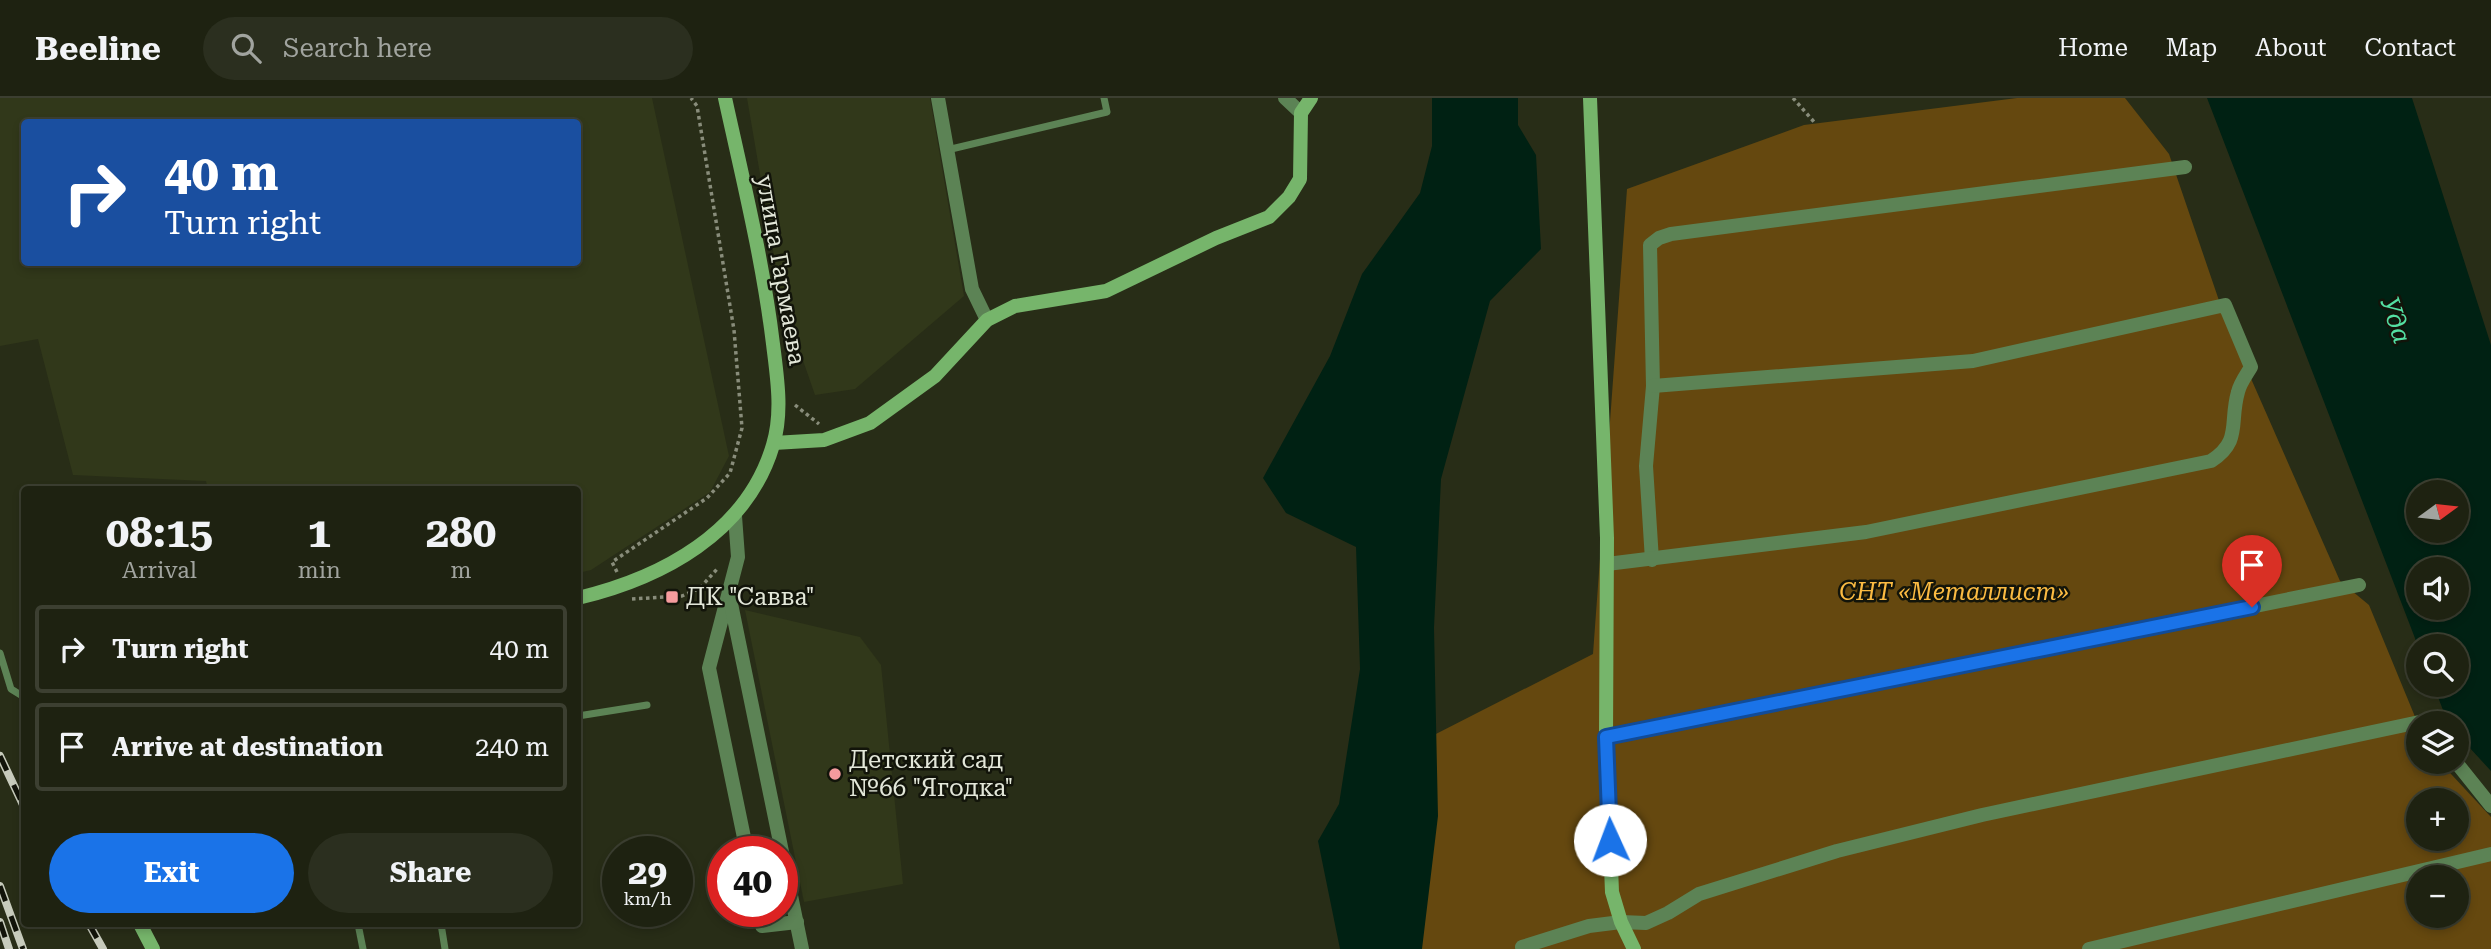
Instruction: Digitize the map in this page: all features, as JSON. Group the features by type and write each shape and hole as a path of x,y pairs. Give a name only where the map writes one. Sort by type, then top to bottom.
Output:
{"street":[{"name":"улица Гармаева","path":"581,597 651,574 684,556 712,536 735,516 749,498 774,443 779,396 766,289 725,98"},
{"path":"937,98 972,289 987,320"},
{"path":"1285,98 1301,113"},
{"path":"774,443 824,440 870,423 914,394 935,376 987,320 1015,306 1106,291 1216,238 1269,217 1289,197 1300,179 1301,113 1311,98"},
{"path":"1590,98 1607,564 1606,737 1612,892 1621,922 1634,949"},
{"path":"1652,560 1646,466 1653,386 1650,245 1659,238 1671,234 2185,167"},
{"path":"1607,564 1866,532 2211,461 2223,454 2231,443 2238,390 2251,366 2225,305 1973,361 1653,386"},
{"path":"735,516 738,557 709,668 744,836"},
{"path":"1606,737 2359,585"},
{"path":"729,594 779,836"},
{"path":"1522,947 1588,926 1621,922 1646,923 1699,894 1837,851 1982,815 2406,725"},
{"path":"2465,774 2491,806"},
{"path":"2089,949 2491,853"},
{"path":"142,927 153,949"},
{"path":"798,927 802,949"}],"lane":[{"path":"947,150 1107,112 1104,98"},
{"path":"0,653 11,689 21,695"},
{"path":"581,716 648,705"},
{"path":"359,927 363,949"},
{"path":"441,927 445,949"}],"path":[{"path":"691,98 697,106 734,330 742,428 730,473 707,498 612,562 630,599 682,596 701,588 737,544"},
{"path":"1793,98 1815,123"},
{"path":"795,405 835,436"}],"shaded area":[{"path":"0,98 652,98 729,456 710,492 591,570 581,572 581,486 207,486 206,481 73,475 38,339 0,346"},
{"path":"747,98 930,98 964,296 855,389 815,395 781,297"},
{"name":"Детский сад №66 \"Ягодка\"","path":"745,610 860,637 881,665 903,884 804,902 798,872 798,836 791,836"}],"green space":[{"name":"СНТ «Металлист»","path":"2017,98 2125,98 2169,154 2227,324 2340,581 2369,605 2413,711 2406,711 2406,774 2451,774 2464,788 2406,788 2406,851 2469,851 2469,793 2491,817 2491,949 1412,949 1430,737 1593,654 1627,189 1804,125"}],"water":[{"path":"1432,98 1518,98 1518,125 1536,155 1541,249 1490,301 1441,479 1434,628 1438,816 1422,949 1340,949 1318,841 1339,804 1360,669 1356,547 1286,513 1263,478 1330,356 1362,274 1420,193 1432,146"},
{"name":"Уда","path":"2207,98 2412,98 2491,345 2491,771 2469,747 2469,711 2443,711 2438,697 2469,697 2469,634 2413,634 2408,620 2469,620 2469,557 2406,557 2406,615"}],"railway":[{"path":"0,756 21,801"},
{"path":"0,886 23,949"},
{"path":"0,922 9,949"},
{"path":"91,927 103,949"}],"place":[{"name":"ДК \"Савва\"","path":"672,597"},
{"name":"Детский сад №66 \"Ягодка\"","path":"835,774"}],"route":[{"path":"1610,840 1606,737 2252,607"}]}
